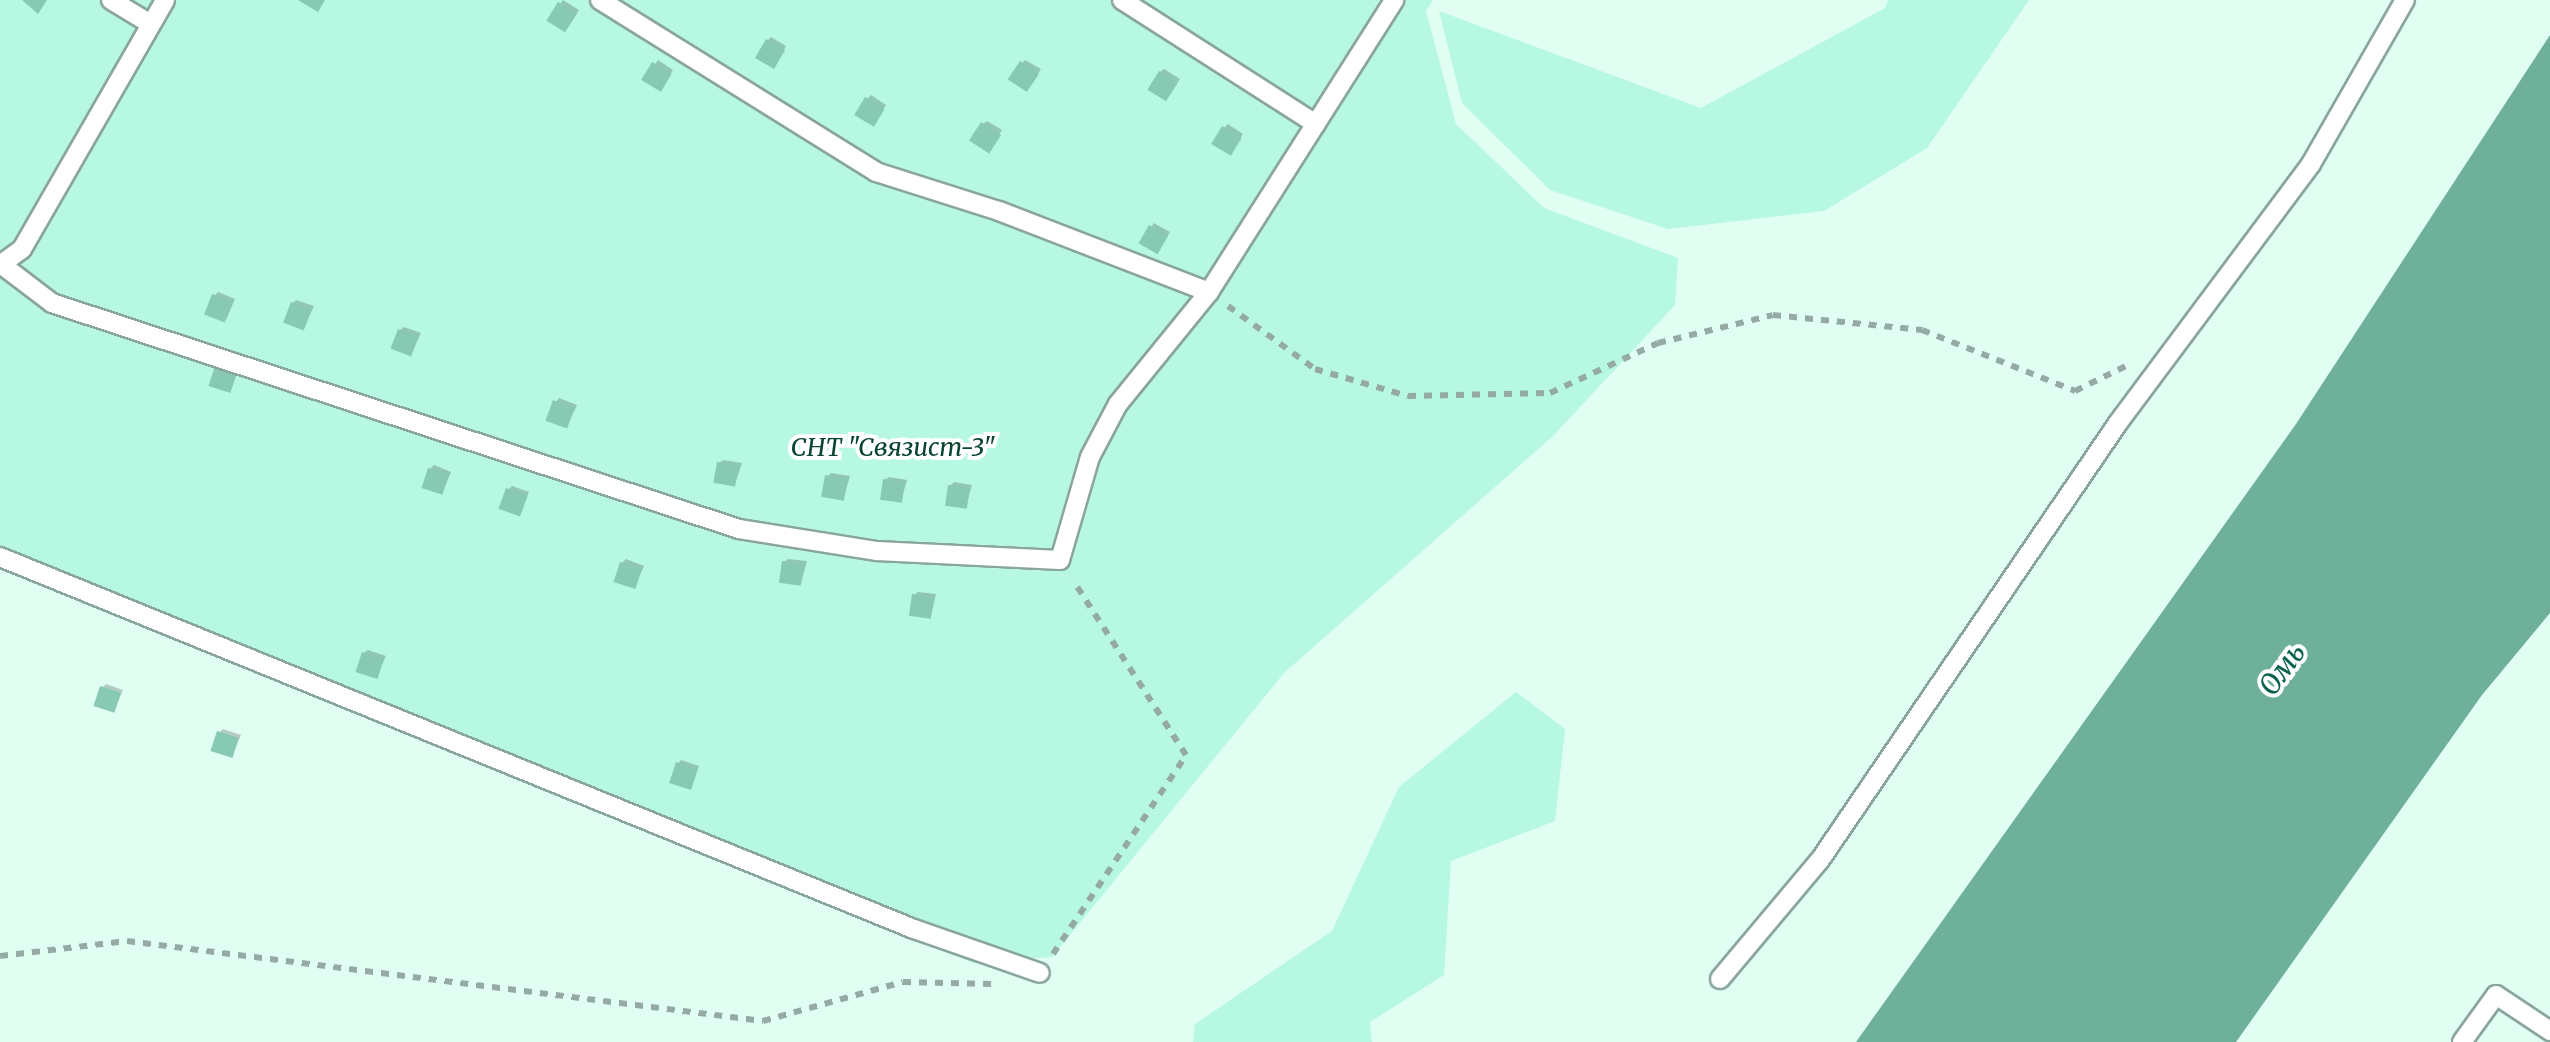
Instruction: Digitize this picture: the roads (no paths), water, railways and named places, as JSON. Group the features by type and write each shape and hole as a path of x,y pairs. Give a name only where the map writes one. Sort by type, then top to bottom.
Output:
{"lane":[{"path":"111,0 148,23"},
{"path":"165,0 148,23 22,249 1,265 52,303 739,529 877,550 1060,560 1090,457 1118,404 1209,292 1394,0"},
{"path":"600,0 876,172 999,211 1209,292"},
{"path":"1122,0 1316,124"},
{"path":"1720,980 1879,780 1948,665 2178,341 2311,164 2405,0"},
{"path":"0,557 914,929 1040,973"},
{"path":"2462,1042 2496,995 2550,1031"}],"water":[{"name":"Омь","path":"2550,35 2550,613 2482,695 2236,1042 1856,1042 2296,424"}],"park label":[{"name":"СНТ \"Связист-3\"","path":"893,447"}]}
